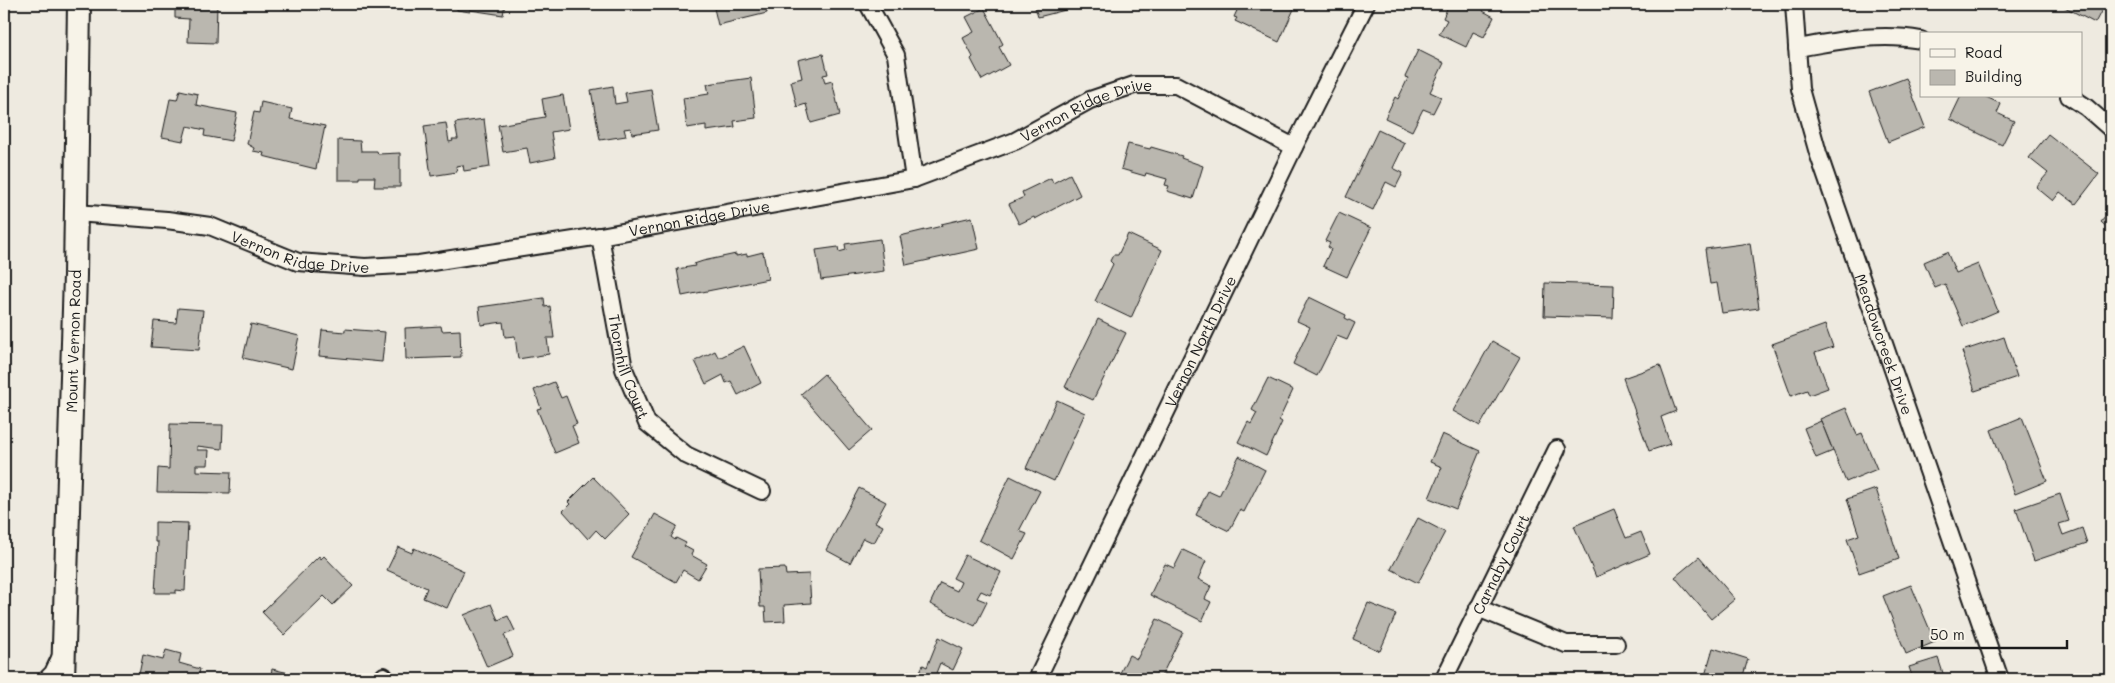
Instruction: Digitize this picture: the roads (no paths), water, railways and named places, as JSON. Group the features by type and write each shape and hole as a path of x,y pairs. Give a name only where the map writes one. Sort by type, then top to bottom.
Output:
{"main road":[{"name":"Mount Vernon Road","path":"63,679 76,213 79,4"}],"street":[{"path":"868,4 896,55 914,179"},
{"name":"Vernon North Drive","path":"1037,679 1294,147 1366,4"},
{"name":"Meadowcreek Drive","path":"1794,4 1800,89 1818,152 2000,679"},
{"path":"1797,48 1866,37 1900,36 1920,40"},
{"name":"Vernon Ridge Drive","path":"76,213 167,220 210,226 298,262 365,267 419,264 600,236 914,179 1015,141 1090,100 1134,85 1176,85 1294,147"},
{"path":"2072,98 2086,107 2111,129"},
{"name":"Thornhill Court","path":"600,236 624,369 646,423 686,455 762,491"},
{"name":"Carnaby Court","path":"1444,679 1557,449"},
{"path":"1478,608 1566,644 1616,644"},
{"path":"47,679 53,673 63,652"}]}
